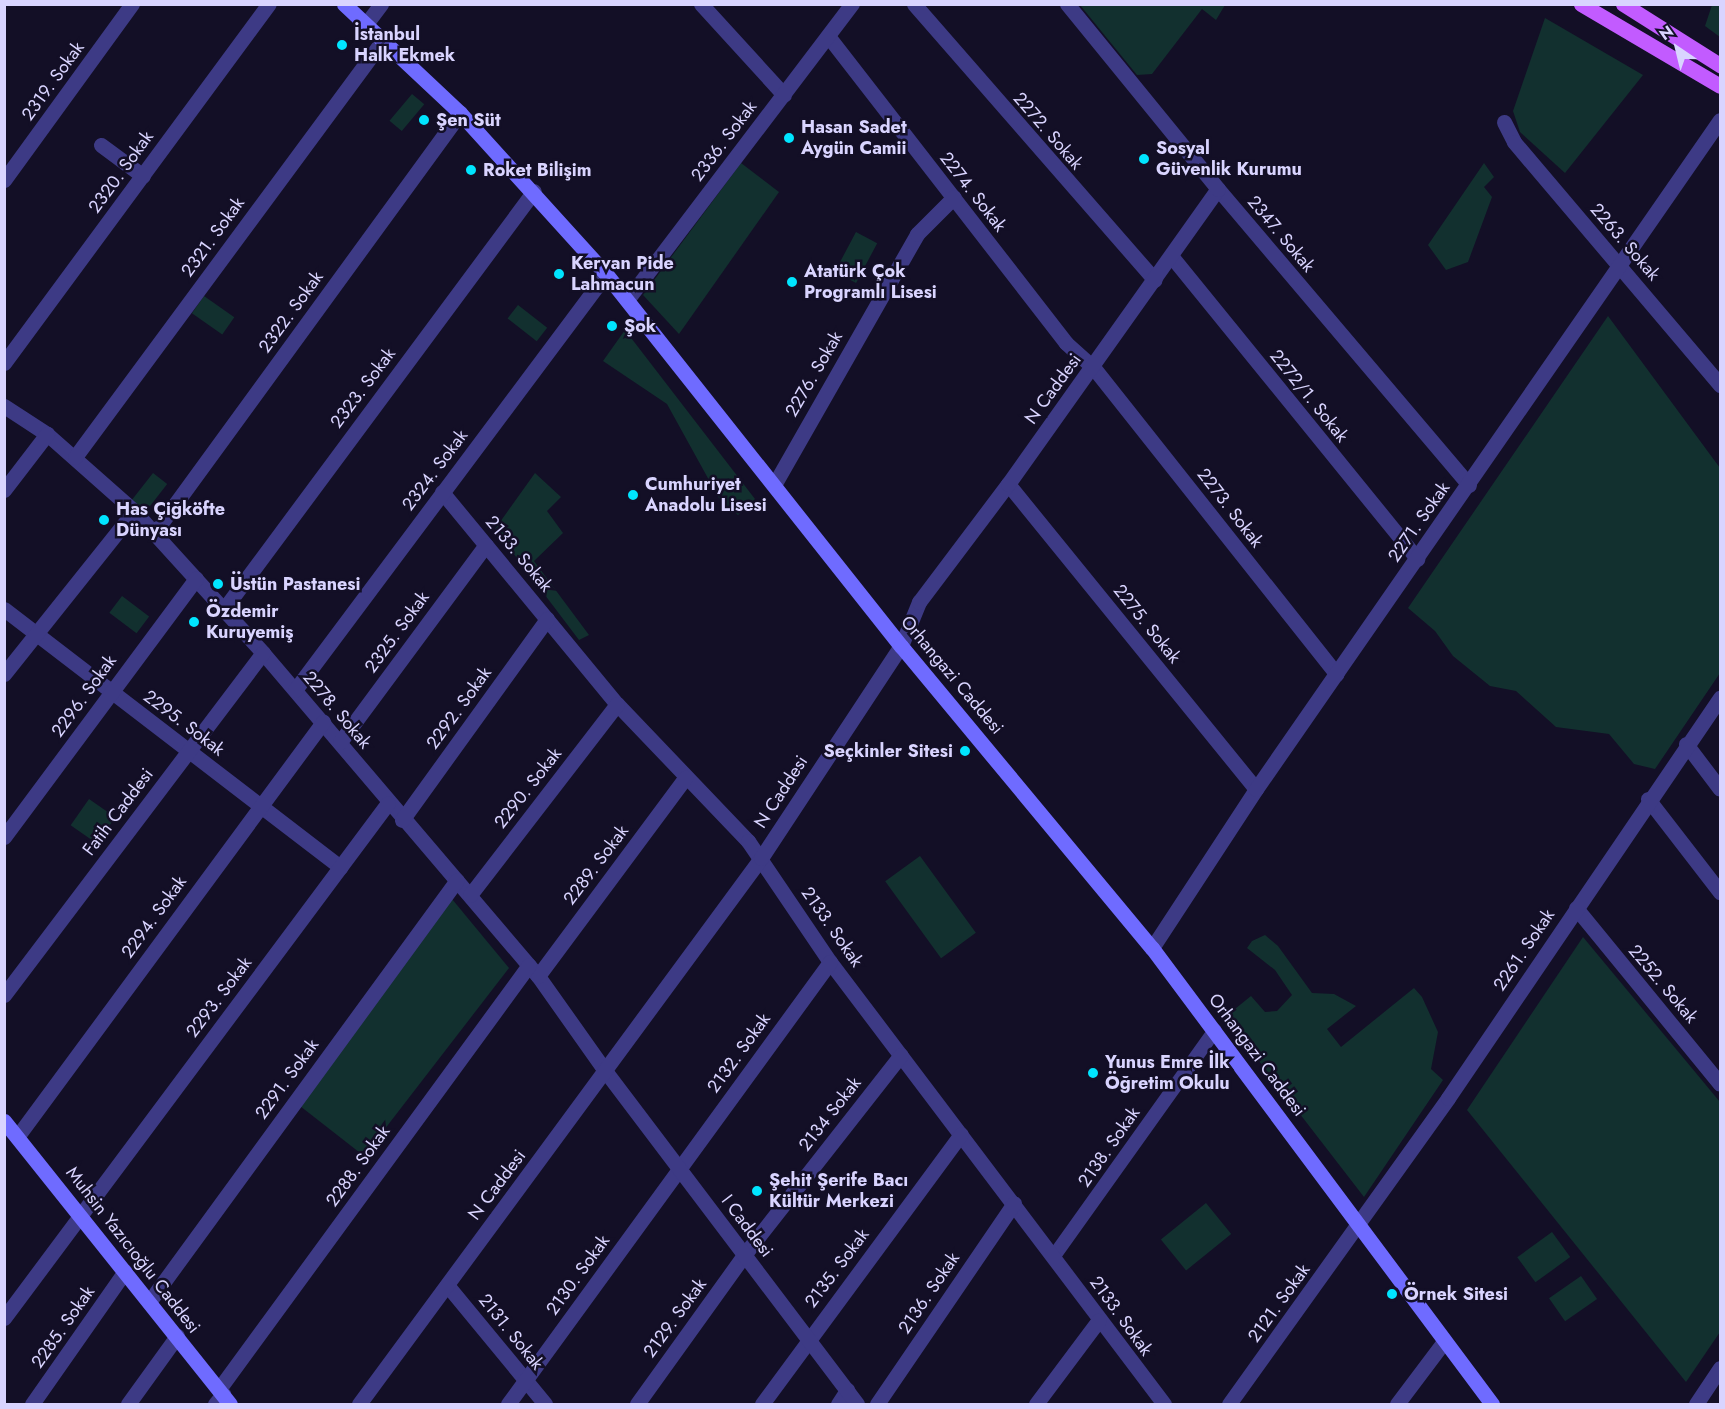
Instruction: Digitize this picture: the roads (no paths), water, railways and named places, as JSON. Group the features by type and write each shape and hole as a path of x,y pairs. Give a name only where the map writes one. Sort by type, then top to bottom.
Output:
{"main road":[{"name":"Orhangazi Caddesi","path":"344,4 460,114 534,191 606,274 901,646 1152,948 1360,1224 1443,1342 1492,1404"},
{"path":"1581,4 1720,86"},
{"path":"1623,4 1720,65"},
{"name":"Muhsin Yazıcıoğlu Caddesi","path":"4,1121 177,1336 222,1398"}],"street":[{"name":"2319. Sokak","path":"4,180 132,4"},
{"name":"2320. Sokak","path":"4,363 269,4"},
{"path":"366,24 381,4"},
{"path":"701,4 783,95"},
{"name":"2272. Sokak","path":"914,4 1155,280"},
{"name":"2347. Sokak","path":"1067,4 1218,189 1469,485"},
{"name":"2336. Sokak","path":"627,300 828,36 847,7"},
{"name":"2274. Sokak","path":"828,36 1066,342 1093,367"},
{"name":"2321. Sokak","path":"75,457 383,40"},
{"name":"2322. Sokak","path":"154,533 460,114"},
{"name":"2271. Sokak","path":"1152,948 1256,789 1622,267 1720,120"},
{"name":"2263. Sokak","path":"1504,122 1514,142 1720,385"},
{"path":"101,145 143,176"},
{"name":"N Caddesi","path":"358,1404 606,1072 761,858 901,646 919,602 1093,367 1218,189"},
{"name":"2323. Sokak","path":"224,609 534,191"},
{"name":"2276. Sokak","path":"774,485 917,234 954,197"},
{"name":"2272/1. Sokak","path":"1172,257 1417,559"},
{"name":"2324. Sokak","path":"295,690 606,274"},
{"name":"2273. Sokak","path":"1093,367 1336,674"},
{"name":"2278. Sokak","path":"4,406 47,434 75,457 134,512 196,578 340,742 402,820 457,880 534,971 606,1072"},
{"path":"4,490 47,434"},
{"name":"2275. Sokak","path":"1008,484 1256,789"},
{"name":"2133. Sokak","path":"442,492 617,704 761,858 830,962 1054,1256 1098,1321 1164,1404"},
{"path":"4,674 35,632 134,512"},
{"name":"2325. Sokak","path":"340,742 486,545"},
{"name":"2296. Sokak","path":"4,837 196,578"},
{"name":"2295. Sokak","path":"4,609 340,867"},
{"name":"2292. Sokak","path":"402,820 547,619"},
{"name":"Fatih Caddesi","path":"4,995 263,653"},
{"name":"2261. Sokak","path":"1360,1224 1648,799 1720,698"},
{"name":"2290. Sokak","path":"470,895 617,704"},
{"name":"2294. Sokak","path":"18,1137 322,722"},
{"path":"1686,744 1720,789"},
{"name":"2289. Sokak","path":"534,971 685,778"},
{"path":"1648,799 1720,892"},
{"name":"2293. Sokak","path":"4,1318 388,803"},
{"name":"2291. Sokak","path":"149,1302 457,880"},
{"name":"2252. Sokak","path":"1576,908 1720,1084"},
{"name":"2132. Sokak","path":"679,1168 830,962"},
{"name":"2288. Sokak","path":"222,1398 534,971"},
{"name":"2138. Sokak","path":"1054,1256 1215,1030"},
{"name":"2134 Sokak","path":"744,1255 901,1055"},
{"name":"I Caddesi","path":"606,1072 857,1404"},
{"name":"2135. Sokak","path":"762,1404 961,1134"},
{"name":"2130. Sokak","path":"508,1404 679,1168"},
{"name":"2136. Sokak","path":"877,1404 1014,1203"},
{"name":"2121. Sokak","path":"1230,1404 1360,1224"},
{"name":"2129. Sokak","path":"637,1404 744,1255"},
{"name":"2285. Sokak","path":"32,1404 125,1271"},
{"name":"2131. Sokak","path":"447,1285 545,1404"},
{"path":"1036,1404 1098,1321"},
{"path":"128,1404 177,1336"},
{"path":"1397,1404 1443,1342"},
{"path":"1696,1404 1720,1368"},
{"path":"838,1404 847,1390"}],"place":[{"name":"İstanbul Halk Ekmek","path":"342,45"},
{"name":"Şen Süt","path":"424,120"},
{"name":"Hasan Sadet Aygün Camii","path":"789,138"},
{"name":"Sosyal Güvenlik Kurumu","path":"1144,159"},
{"name":"Roket Bilişim","path":"471,170"},
{"name":"Kervan Pide Lahmacun","path":"559,274"},
{"name":"Atatürk Çok Programlı Lisesi","path":"792,282"},
{"name":"Şok","path":"612,326"},
{"name":"Cumhuriyet Anadolu Lisesi","path":"633,495"},
{"name":"Has Çiğköfte Dünyası","path":"104,520"},
{"name":"Üstün Pastanesi","path":"218,584"},
{"name":"Özdemir Kuruyemiş","path":"194,622"},
{"name":"Seçkinler Sitesi","path":"965,751"},
{"name":"Yunus Emre İlk Öğretim Okulu","path":"1093,1073"},
{"name":"Şehit Şerife Bacı Kültür Merkezi","path":"757,1191"},
{"name":"Örnek Sitesi","path":"1392,1294"}]}
